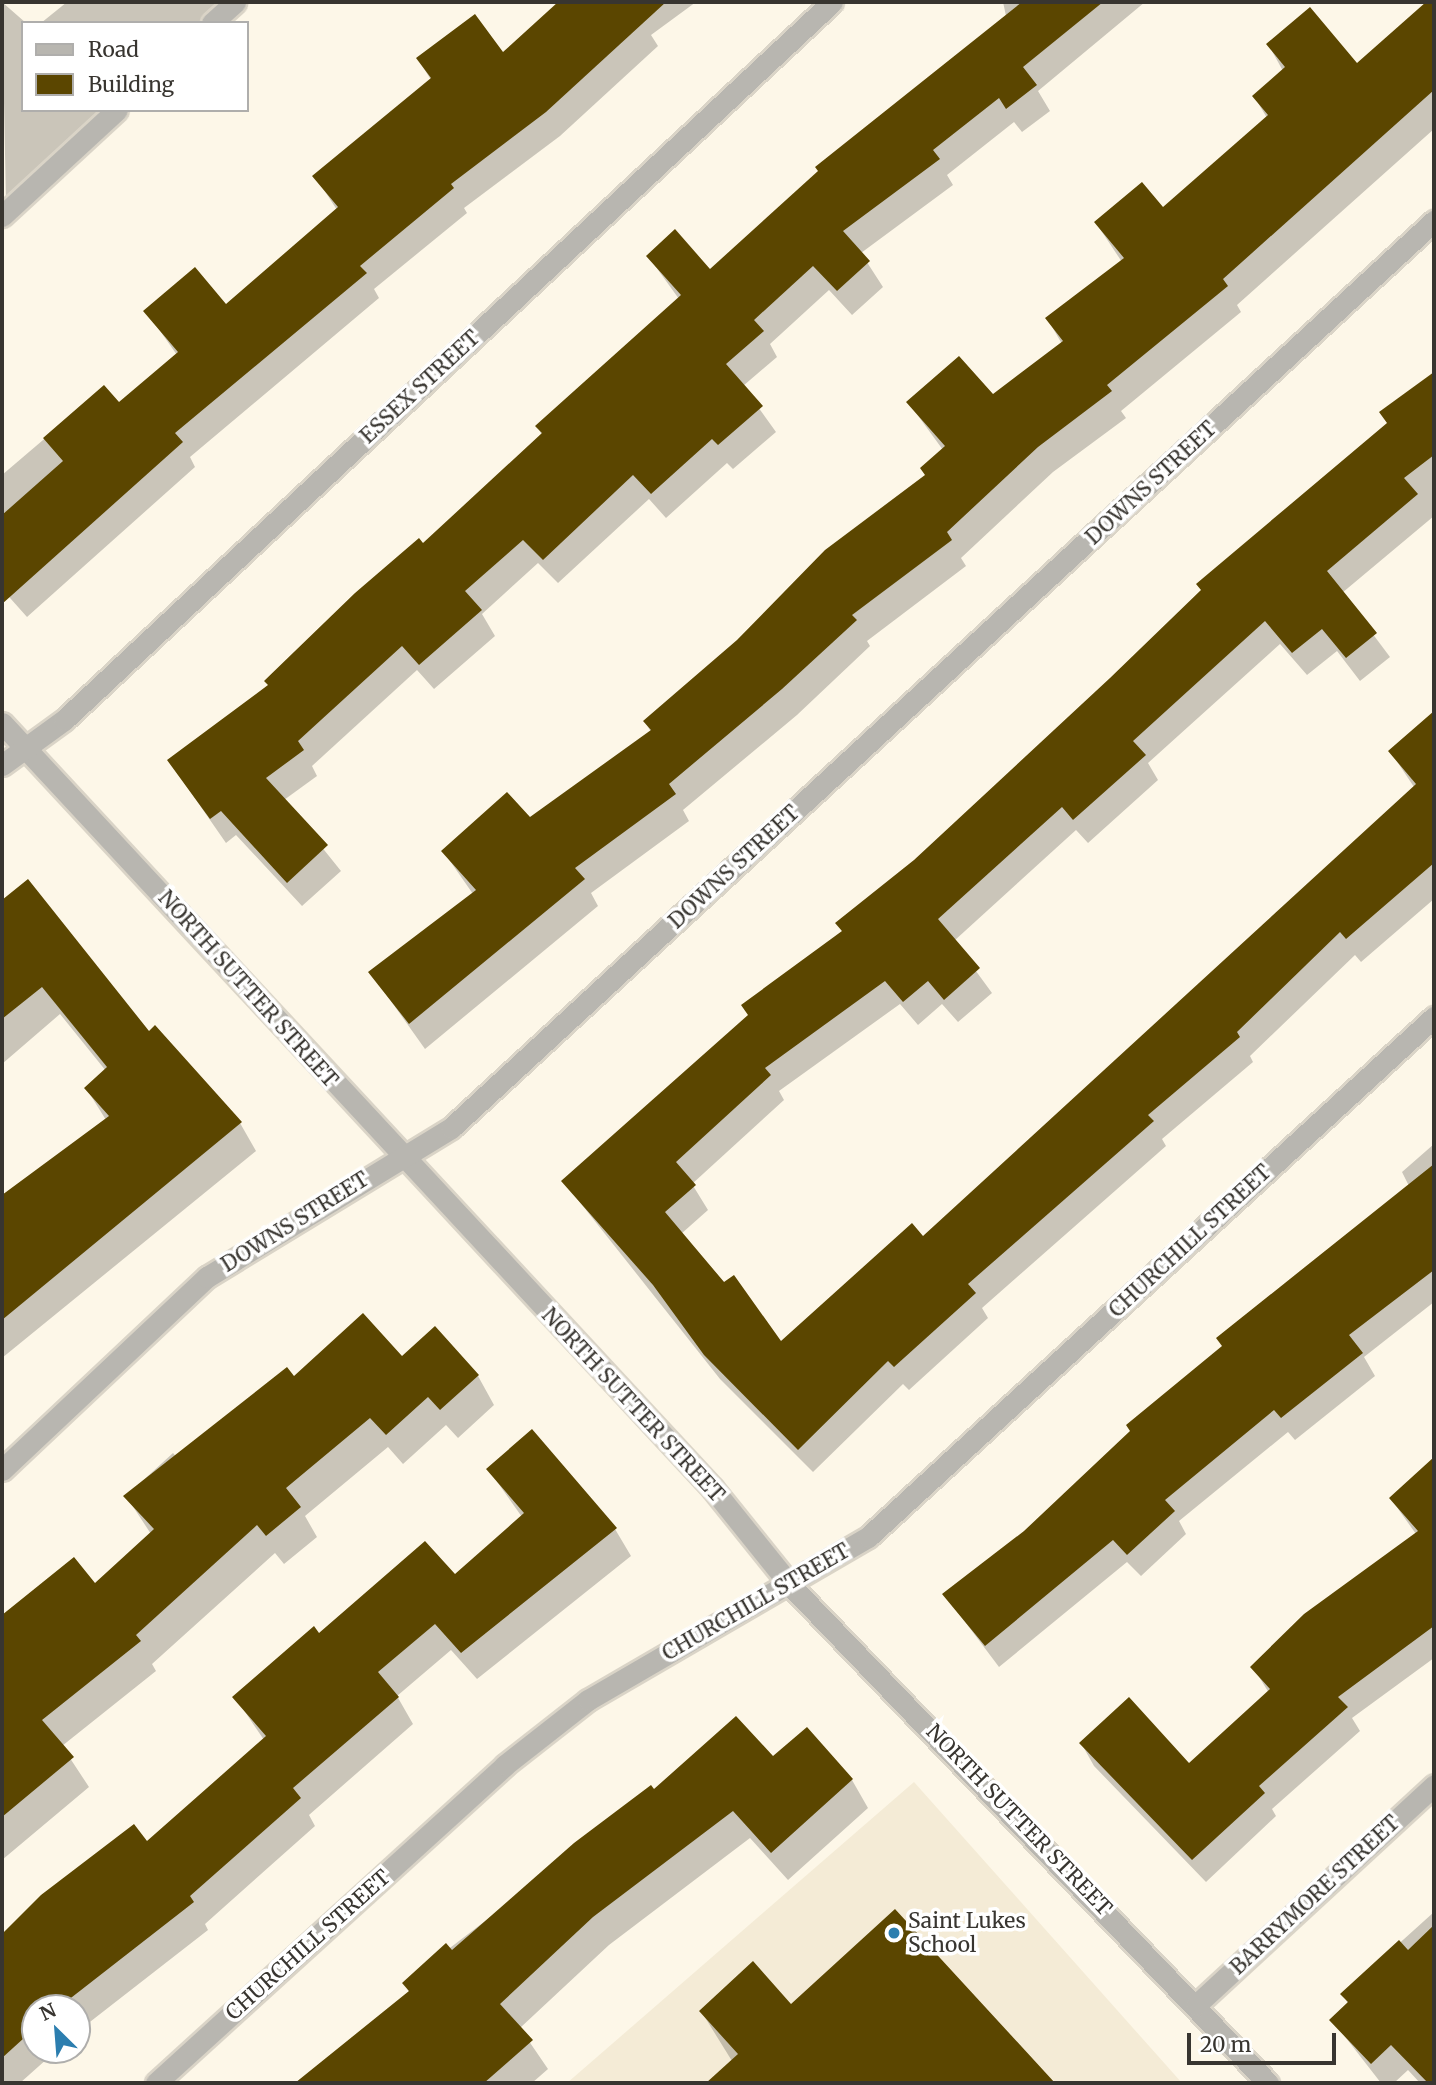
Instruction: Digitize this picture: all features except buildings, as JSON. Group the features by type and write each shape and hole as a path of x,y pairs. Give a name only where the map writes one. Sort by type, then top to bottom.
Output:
{"street":[{"path":"214,21 235,2"},
{"name":"ESSEX STREET","path":"2,765 26,751 832,2"},
{"path":"2,216 115,112"},
{"name":"DOWNS STREET","path":"2,1470 206,1277 451,1128 1434,221"},
{"name":"NORTH SUTTER STREET","path":"2,723 26,751 64,785 400,1157 713,1489 791,1586 1268,2083"},
{"name":"CHURCHILL STREET","path":"156,2083 515,1757 631,1673 791,1586 868,1537 1434,1017"},
{"name":"BARRYMORE STREET","path":"1196,2005 1434,1785"}],"shaded area":[{"name":"Saint Lukes School","path":"914,1782 1182,2083 567,2083"}],"place":[{"name":"Saint Lukes School","path":"894,1933"}]}
